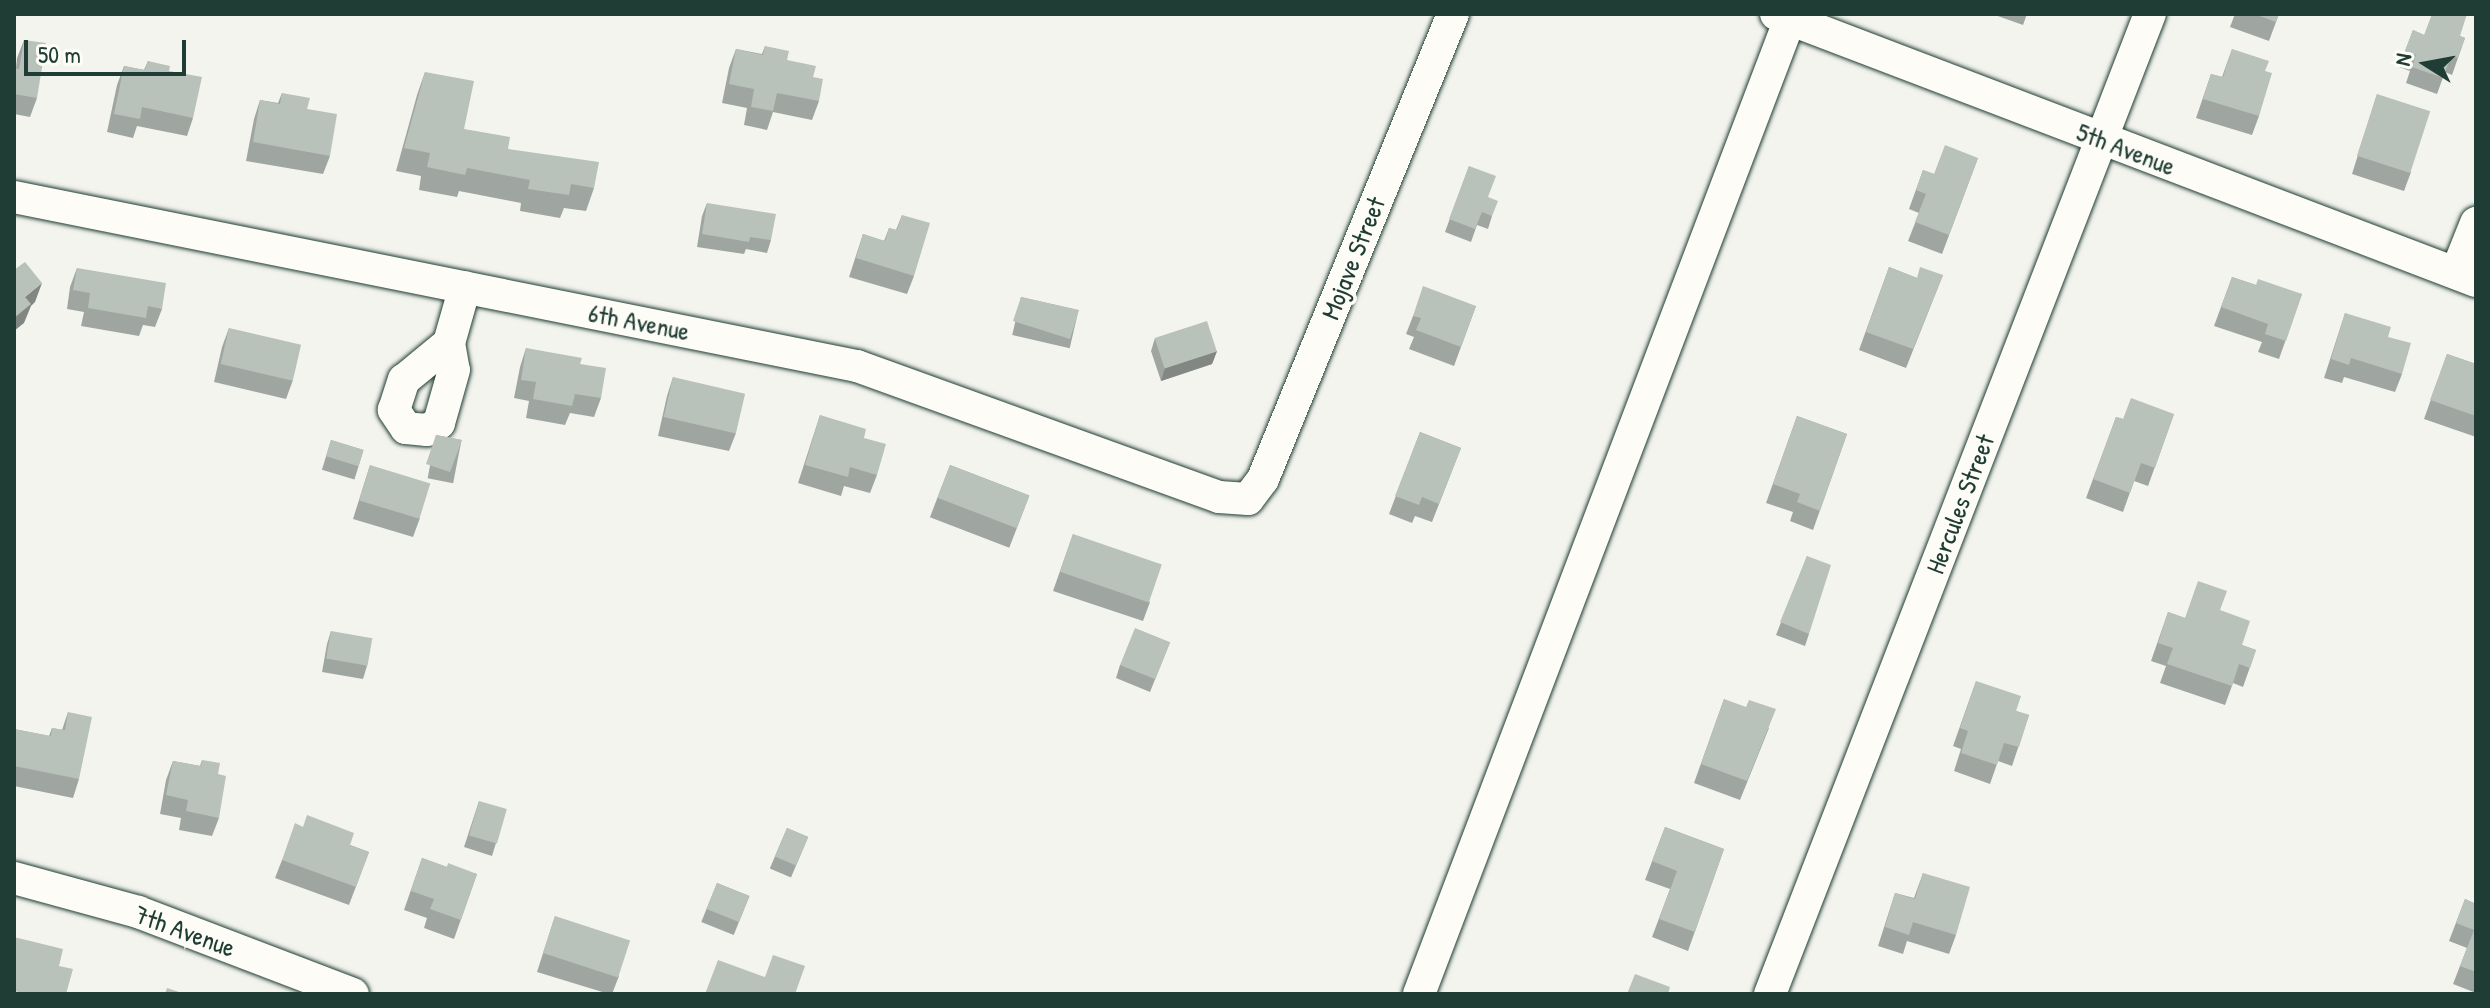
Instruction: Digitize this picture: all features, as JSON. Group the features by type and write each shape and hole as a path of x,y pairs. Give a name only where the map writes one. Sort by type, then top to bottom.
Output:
{"street":[{"name":"Mojave Street","path":"1248,499 1263,479 1453,14"},
{"name":"Hercules Street","path":"1770,994 2150,14"},
{"name":"5th Avenue","path":"1783,17 2466,277"},
{"path":"1419,994 1783,17"},
{"name":"6th Avenue","path":"14,197 857,366 1219,497 1248,499"},
{"path":"2466,277 2476,223"},
{"path":"449,343 465,287"},
{"name":"7th Avenue","path":"14,878 138,912 353,994"}],"building":[{"path":"2254,14 2279,14 2276,22"},
{"path":"2432,14 2467,14 2460,36 2465,38 2458,58 2451,56 2443,78 2412,67 2416,55 2405,51 2413,30 2424,35"},
{"path":"24,40 46,43 37,98 14,94 14,68 19,69"},
{"path":"765,46 789,51 787,60 816,66 813,77 823,79 819,101 777,93 773,111 751,107 754,89 729,84 736,49 763,55"},
{"path":"2232,49 2269,61 2265,71 2272,73 2259,116 2203,99 2211,74 2223,77"},
{"path":"148,61 170,66 169,71 202,77 193,118 142,107 140,119 114,114 124,66 145,70"},
{"path":"425,72 474,81 464,129 510,137 508,149 599,162 594,188 571,184 569,195 528,189 530,180 467,168 465,175 427,167 430,153 404,148"},
{"path":"282,93 310,98 307,109 337,114 330,156 253,142 260,100 280,104"},
{"path":"2377,94 2430,111 2410,173 2357,156"},
{"path":"1945,145 1978,158 1949,235 1915,222 1926,194 1916,190 1923,170 1934,174"},
{"path":"1469,166 1496,176 1488,197 1498,201 1492,216 1482,212 1475,229 1449,219"},
{"path":"707,203 776,214 771,240 750,237 749,242 702,234"},
{"path":"902,215 930,223 914,276 856,258 863,234 885,241 889,228 897,230"},
{"path":"25,262 42,283 25,297 31,304 14,318 14,270"},
{"path":"1889,267 1917,278 1920,267 1943,275 1913,349 1866,332"},
{"path":"77,268 166,283 162,309 148,306 146,318 88,308 90,293 73,290"},
{"path":"2232,277 2256,285 2258,279 2302,294 2286,341 2265,334 2268,324 2221,307"},
{"path":"1423,286 1476,306 1461,347 1416,330 1421,318 1413,316"},
{"path":"1021,297 1079,310 1070,339 1013,321"},
{"path":"2345,313 2391,327 2388,337 2411,343 2402,374 2351,358 2349,365 2331,359"},
{"path":"1207,321 1217,351 1165,368 1155,338"},
{"path":"229,328 301,345 293,381 221,364"},
{"path":"526,348 582,358 580,364 606,368 601,398 575,394 572,406 533,399 536,382 521,380"},
{"path":"2447,354 2476,364 2476,416 2430,400"},
{"path":"673,377 745,394 736,434 664,417"},
{"path":"2131,398 2174,414 2155,468 2141,463 2130,493 2093,479 2116,417 2123,419"},
{"path":"820,415 866,429 864,438 886,444 877,475 850,467 848,477 805,465"},
{"path":"1797,416 1847,434 1820,511 1797,502 1800,494 1773,484"},
{"path":"1420,432 1461,448 1439,504 1422,497 1419,505 1395,496"},
{"path":"436,435 462,440 450,472 426,464"},
{"path":"331,440 364,450 359,466 326,456"},
{"path":"370,465 430,483 419,519 359,500"},
{"path":"950,465 1029,495 1017,528 937,498"},
{"path":"1073,534 1162,565 1149,602 1060,572"},
{"path":"1807,556 1831,565 1809,634 1780,622"},
{"path":"2198,581 2227,591 2220,610 2250,621 2242,645 2256,650 2250,668 2239,664 2232,686 2167,664 2173,648 2158,643 2168,612 2185,618"},
{"path":"1135,628 1170,642 1155,679 1120,665"},
{"path":"331,631 372,638 367,666 326,659"},
{"path":"1976,681 2021,696 2016,711 2029,715 2019,747 2004,743 1997,765 1961,753 1968,731 1960,728"},
{"path":"1724,699 1746,707 1749,700 1776,709 1747,781 1701,764"},
{"path":"68,712 92,717 79,779 14,766 14,729 51,736 52,728 65,730"},
{"path":"202,760 220,763 218,774 226,776 219,818 186,811 188,800 166,795 173,761 201,766"},
{"path":"479,801 507,809 497,844 469,836"},
{"path":"307,815 354,833 350,845 369,852 356,887 282,860 295,823 303,827"},
{"path":"1665,827 1724,849 1695,932 1659,919 1677,871 1652,861"},
{"path":"787,828 808,837 796,866 775,857"},
{"path":"422,858 447,867 448,863 477,874 461,920 430,909 434,899 411,891"},
{"path":"1923,873 1970,887 1956,935 1913,922 1909,935 1885,927 1895,893 1915,899"},
{"path":"717,883 749,896 739,922 707,909"},
{"path":"2465,899 2476,904 2476,972 2460,966 2474,930 2456,923"},
{"path":"555,916 630,940 618,978 543,953"},
{"path":"14,937 63,949 59,966 73,969 66,994 14,991"},
{"path":"773,955 805,966 795,994 705,994 718,960 765,977"},
{"path":"1635,974 1670,987 1668,994 1627,994"},
{"path":"167,988 185,994 165,994"}]}
